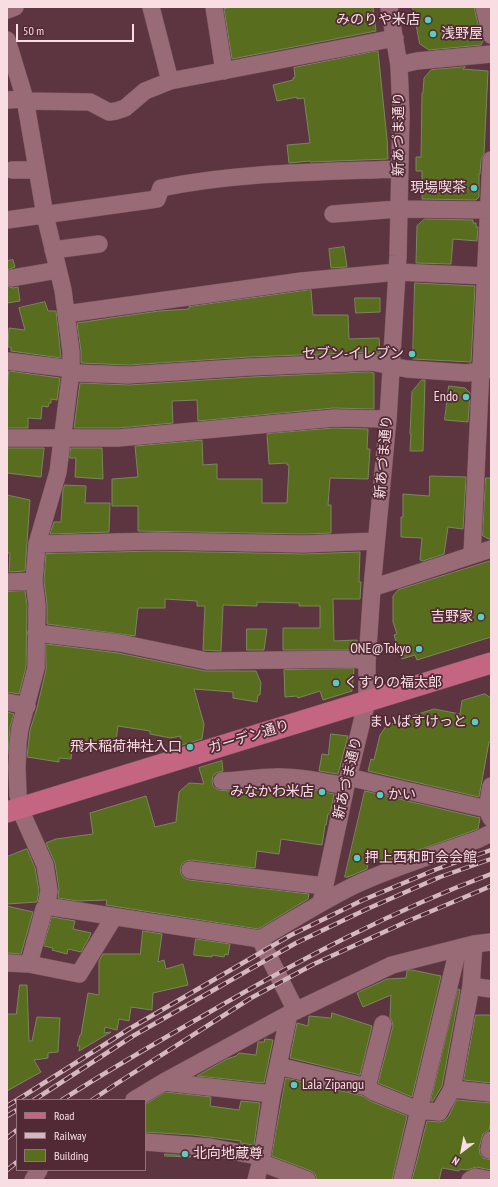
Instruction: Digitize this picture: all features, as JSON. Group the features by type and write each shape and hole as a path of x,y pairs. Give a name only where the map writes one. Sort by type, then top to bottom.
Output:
{"main road":[{"name":"ガーデン通り","path":"14,810 491,663"}],"street":[{"path":"7,10 16,7"},
{"path":"151,7 170,81"},
{"path":"214,7 224,71"},
{"name":"新あづま通り","path":"320,903 367,700 367,662 372,588 388,419 397,272 401,114 399,65 389,7"},
{"path":"484,7 491,36"},
{"path":"7,100 90,102 109,112 116,111 125,108 145,91 170,81 394,38"},
{"path":"7,40 25,100 36,170 58,270 71,352 71,371 58,472 37,544 34,581 37,605 36,668 18,743 18,795 14,810 45,865 49,891 29,964"},
{"path":"399,65 417,60 491,54"},
{"path":"472,555 486,370 486,276 491,160"},
{"path":"7,220 157,199 161,188 186,183 290,173 400,169"},
{"path":"12,170 36,170"},
{"path":"333,214 398,209 490,210"},
{"path":"53,250 100,244"},
{"path":"12,278 58,270"},
{"path":"66,314 302,281 397,272 486,276"},
{"path":"7,361 64,368 76,373 128,375 250,367 371,362 407,369 467,373 486,370"},
{"path":"7,438 118,438 334,418 388,419"},
{"path":"37,544 157,541 304,544 376,541"},
{"path":"372,588 491,549"},
{"path":"7,582 34,581"},
{"path":"36,633 120,643 207,661 354,659 367,662"},
{"path":"7,702 27,706"},
{"path":"222,781 277,777 347,782 489,814 491,786"},
{"path":"46,906 260,939 320,903 354,886 391,870 479,839 491,833"},
{"path":"190,870 324,886"},
{"path":"7,963 29,964 79,974 114,917"},
{"path":"256,1180 278,1066 292,1012 260,939"},
{"path":"136,1099 292,1012 392,965 474,944 491,942"},
{"path":"278,1066 367,1087 374,1092 418,1110 439,1112 452,1089 471,986 474,944"},
{"path":"402,1180 458,949"},
{"path":"471,986 491,989"},
{"path":"367,1087 383,1024"},
{"path":"164,1082 272,1094"},
{"path":"452,1089 491,1093"},
{"path":"491,1140 489,1150 491,1150"},
{"path":"146,1142 210,1147 261,1160 307,1180"},
{"path":"33,1180 39,1171"},
{"path":"470,1180 475,1176 491,1180"}],"building":[{"path":"233,7 373,7 376,31 232,59 224,9"},
{"path":"413,7 474,7 483,41 481,45 429,50 420,44"},
{"path":"378,51 388,159 289,163 287,145 310,143 304,98 297,99 297,97 277,101 273,85 293,80 295,77 294,68"},
{"path":"465,67 463,69 488,71 484,154 481,159 479,174 479,197 476,200 422,199 422,171 416,171 416,157 421,157 422,93 424,78 431,70"},
{"path":"425,219 473,220 473,223 476,223 476,227 478,227 477,241 453,239 451,264 416,263 417,226"},
{"path":"344,247 347,267 331,268 329,249"},
{"path":"13,260 15,267 7,270 7,261"},
{"path":"415,283 475,286 471,362 413,359"},
{"path":"7,286 13,288 18,287 20,301 7,303"},
{"path":"311,290 313,315 348,315 349,339 379,338 380,354 371,352 249,357 128,365 81,363 77,323 159,311 189,309 189,307"},
{"path":"355,298 380,298 380,312 356,313"},
{"path":"45,302 48,311 56,311 61,358 11,351 11,347 8,347 9,328 25,330 19,308"},
{"path":"9,371 60,378 57,400 51,399 51,403 49,403 48,407 42,406 41,419 28,418 28,428 7,428"},
{"path":"374,373 374,409 333,408 198,421 197,400 172,401 173,423 118,428 74,428 80,383 129,385 251,377"},
{"path":"422,380 425,380 423,451 410,451 412,392"},
{"path":"449,386 465,388 470,393 468,422 445,420"},
{"path":"334,428 368,429 367,449 370,449 368,479 330,478 328,505 331,505 331,533 304,534 138,531 138,506 112,506 112,479 138,477 135,446 202,440 203,465 217,464 217,479 262,479 262,503 287,503 289,465 287,465 287,463 269,464 267,434"},
{"path":"7,448 44,448 41,477 7,473"},
{"path":"71,448 102,448 103,479 75,477 76,458 70,458"},
{"path":"430,476 466,477 463,529 448,527 444,554 423,561 420,560 422,538 401,537 401,517 403,517 403,494 429,496"},
{"path":"486,478 491,478 491,539 483,536"},
{"path":"65,485 86,486 85,503 110,503 109,532 50,534 54,522 61,522 63,490"},
{"path":"7,495 30,500 25,571 9,572 10,553 7,553"},
{"path":"157,551 304,554 360,552 360,599 333,599 334,641 357,640 358,650 283,650 283,628 320,628 320,606 299,606 299,603 257,602 257,606 223,605 221,651 203,650 205,606 197,606 197,601 165,599 165,608 138,608 135,636 47,624 47,604 44,581 46,554"},
{"path":"491,561 491,637 417,660 415,655 402,659 394,635 397,634 393,622 393,596 398,590"},
{"path":"25,591 27,606 26,667 19,694 7,692 7,592"},
{"path":"247,629 267,629 264,650 247,650"},
{"path":"46,644 118,653 205,671 256,671 261,683 260,695 258,695 257,702 233,698 233,692 194,689 204,724 202,739 182,745 180,736 171,738 150,734 150,731 118,726 115,748 73,741 71,759 59,758 59,762 27,757 30,730 46,670"},
{"path":"354,669 352,691 323,700 320,691 298,698 297,696 285,697 284,670"},
{"path":"485,694 491,698 491,742 489,742 479,797 368,771 371,759 374,760 380,735 387,725 434,709 460,714 462,701"},
{"path":"7,712 14,714 10,727 8,754"},
{"path":"331,734 348,736 338,774 319,771 322,754 328,755"},
{"path":"222,761 223,771 216,773 213,776 212,781 213,786 218,790 229,791 286,787 285,795 311,799 313,790 334,794 330,814 328,814 325,825 322,845 281,839 279,854 257,851 255,868 191,860 182,864 180,869 181,874 184,878 189,880 309,894 308,899 258,929 106,905 107,900 78,901 58,898 59,889 55,863 46,843 56,839 93,834 90,813 146,796 155,827 176,822 179,792 189,783 204,784 199,768"},
{"path":"365,791 480,818 478,829 385,862 369,859 367,869 345,877"},
{"path":"27,849 35,868 39,891 37,902 7,904 7,857"},
{"path":"7,906 33,912 21,954 7,953"},
{"path":"52,917 75,921 73,929 91,933 81,952 68,949 67,954 44,946"},
{"path":"143,931 162,934 158,962 164,960 166,969 183,964 188,985 153,993 152,1010 131,1007 129,1021 119,1019 117,1030 105,1027 104,1033 111,1032 79,1051 80,1046 77,1046 81,1035 88,993 99,995 99,961 103,954 140,954"},
{"path":"196,939 230,944 228,955 225,954 224,957 212,955 212,957 194,955"},
{"path":"412,970 441,976 412,1097 378,1083 393,1026 390,1017 391,995 363,1007 357,993 387,979 406,978 407,971"},
{"path":"20,985 27,985 29,1041 32,1041 37,1017 60,1018 58,1052 48,1053 48,1058 34,1060 41,1072 7,1091 7,1014 16,1014"},
{"path":"458,989 460,990 442,1086 433,1101 431,1101"},
{"path":"332,1013 372,1026 360,1075 290,1058 297,1023 308,1026 309,1016 331,1018"},
{"path":"476,1015 491,1015 491,1083 464,1080"},
{"path":"265,1039 273,1040 264,1083 197,1076 239,1053 256,1055 258,1042 264,1042"},
{"path":"286,1078 363,1096 370,1101 407,1116 392,1180 317,1180 315,1174 311,1171 272,1156"},
{"path":"166,1092 211,1097 210,1106 239,1110 241,1101 260,1103 254,1145 240,1143 241,1141 193,1135 146,1132 146,1104"},
{"path":"457,1100 491,1103 491,1120 489,1130 483,1134 479,1148 480,1154 483,1158 491,1160 491,1170 476,1167 467,1170 460,1169 459,1171 442,1168 439,1180 412,1180 427,1121 444,1121 448,1117"},
{"path":"165,1154 191,1156 165,1156"}],"railway":[{"path":"19,1099 129,1029 291,935 363,900 437,869 491,850"},
{"path":"36,1099 133,1036 296,943 367,909 440,877 491,859"},
{"path":"64,1099 98,1077 242,993 311,955 382,920 454,888 491,874"},
{"path":"94,1099 251,998 314,964 408,921 491,886"},
{"path":"7,1106 16,1101"},
{"path":"7,1116 16,1111"},
{"path":"7,1138 16,1131"},
{"path":"7,1170 16,1163"}],"place":[{"name":"みのりや米店","path":"428,20"},
{"name":"浅野屋","path":"433,34"},
{"name":"現場喫茶","path":"474,188"},
{"name":"セブン-イレブン","path":"412,354"},
{"name":"Endo","path":"466,397"},
{"name":"吉野家","path":"481,617"},
{"name":"ONE@Tokyo","path":"419,649"},
{"name":"くすりの福太郎","path":"336,683"},
{"name":"まいばすけっと","path":"475,722"},
{"name":"飛木稲荷神社入口","path":"190,747"},
{"name":"みなかわ米店","path":"322,792"},
{"name":"かい","path":"380,795"},
{"name":"押上西和町会会館","path":"357,858"},
{"name":"Lala Zipangu","path":"294,1085"},
{"name":"北向地蔵尊","path":"185,1154"}]}
